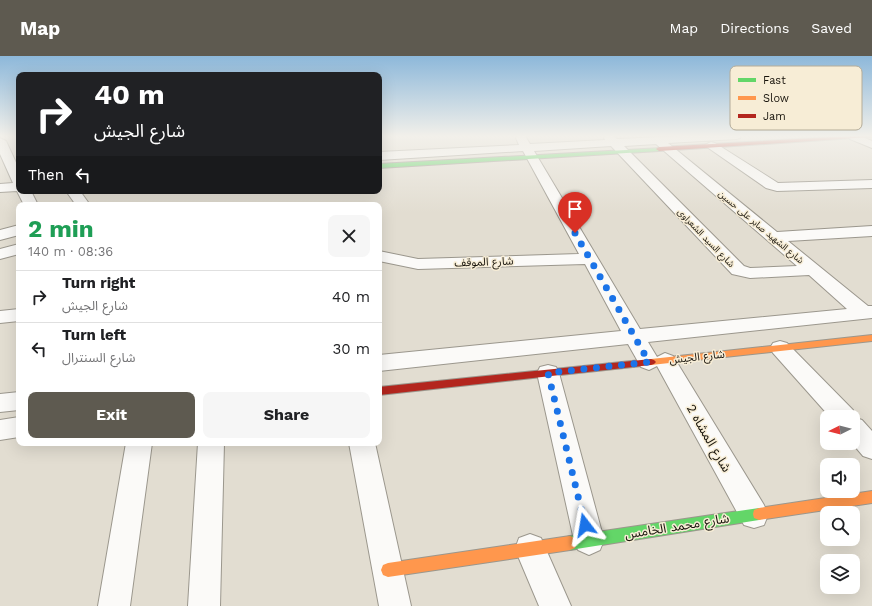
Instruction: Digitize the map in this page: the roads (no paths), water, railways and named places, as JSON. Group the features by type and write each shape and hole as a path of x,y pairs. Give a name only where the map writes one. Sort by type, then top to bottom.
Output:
{"street":[{"path":"9,162 16,177"},
{"path":"382,166 413,162"},
{"name":"شارع المشاه 2","path":"534,162 634,336 657,362 754,515"},
{"name":"شارع السيد الشعراوى","path":"633,162 738,270 750,273 812,270"},
{"name":"شارع الشهيد صابر على حسين","path":"684,162 812,270 868,313"},
{"path":"736,162 776,187 872,184"},
{"path":"0,179 16,181"},
{"path":"0,188 16,182"},
{"path":"0,235 16,231"},
{"path":"773,237 872,231"},
{"path":"0,254 16,250"},
{"name":"شارع الموقف","path":"382,257 418,264 590,259"},
{"path":"382,363 868,313"},
{"path":"0,317 16,315"},
{"name":"شارع الجيش","path":"382,391 872,338"},
{"path":"780,348 838,410"},
{"path":"548,373 589,540"},
{"path":"0,403 16,401"},
{"path":"0,430 16,427"},
{"path":"860,435 872,448"},
{"path":"114,606 139,446"},
{"path":"204,606 210,446"},
{"path":"363,446 395,606"},
{"name":"شارع محمد الخامس","path":"388,570 872,497"},
{"path":"530,549 555,606"}]}
